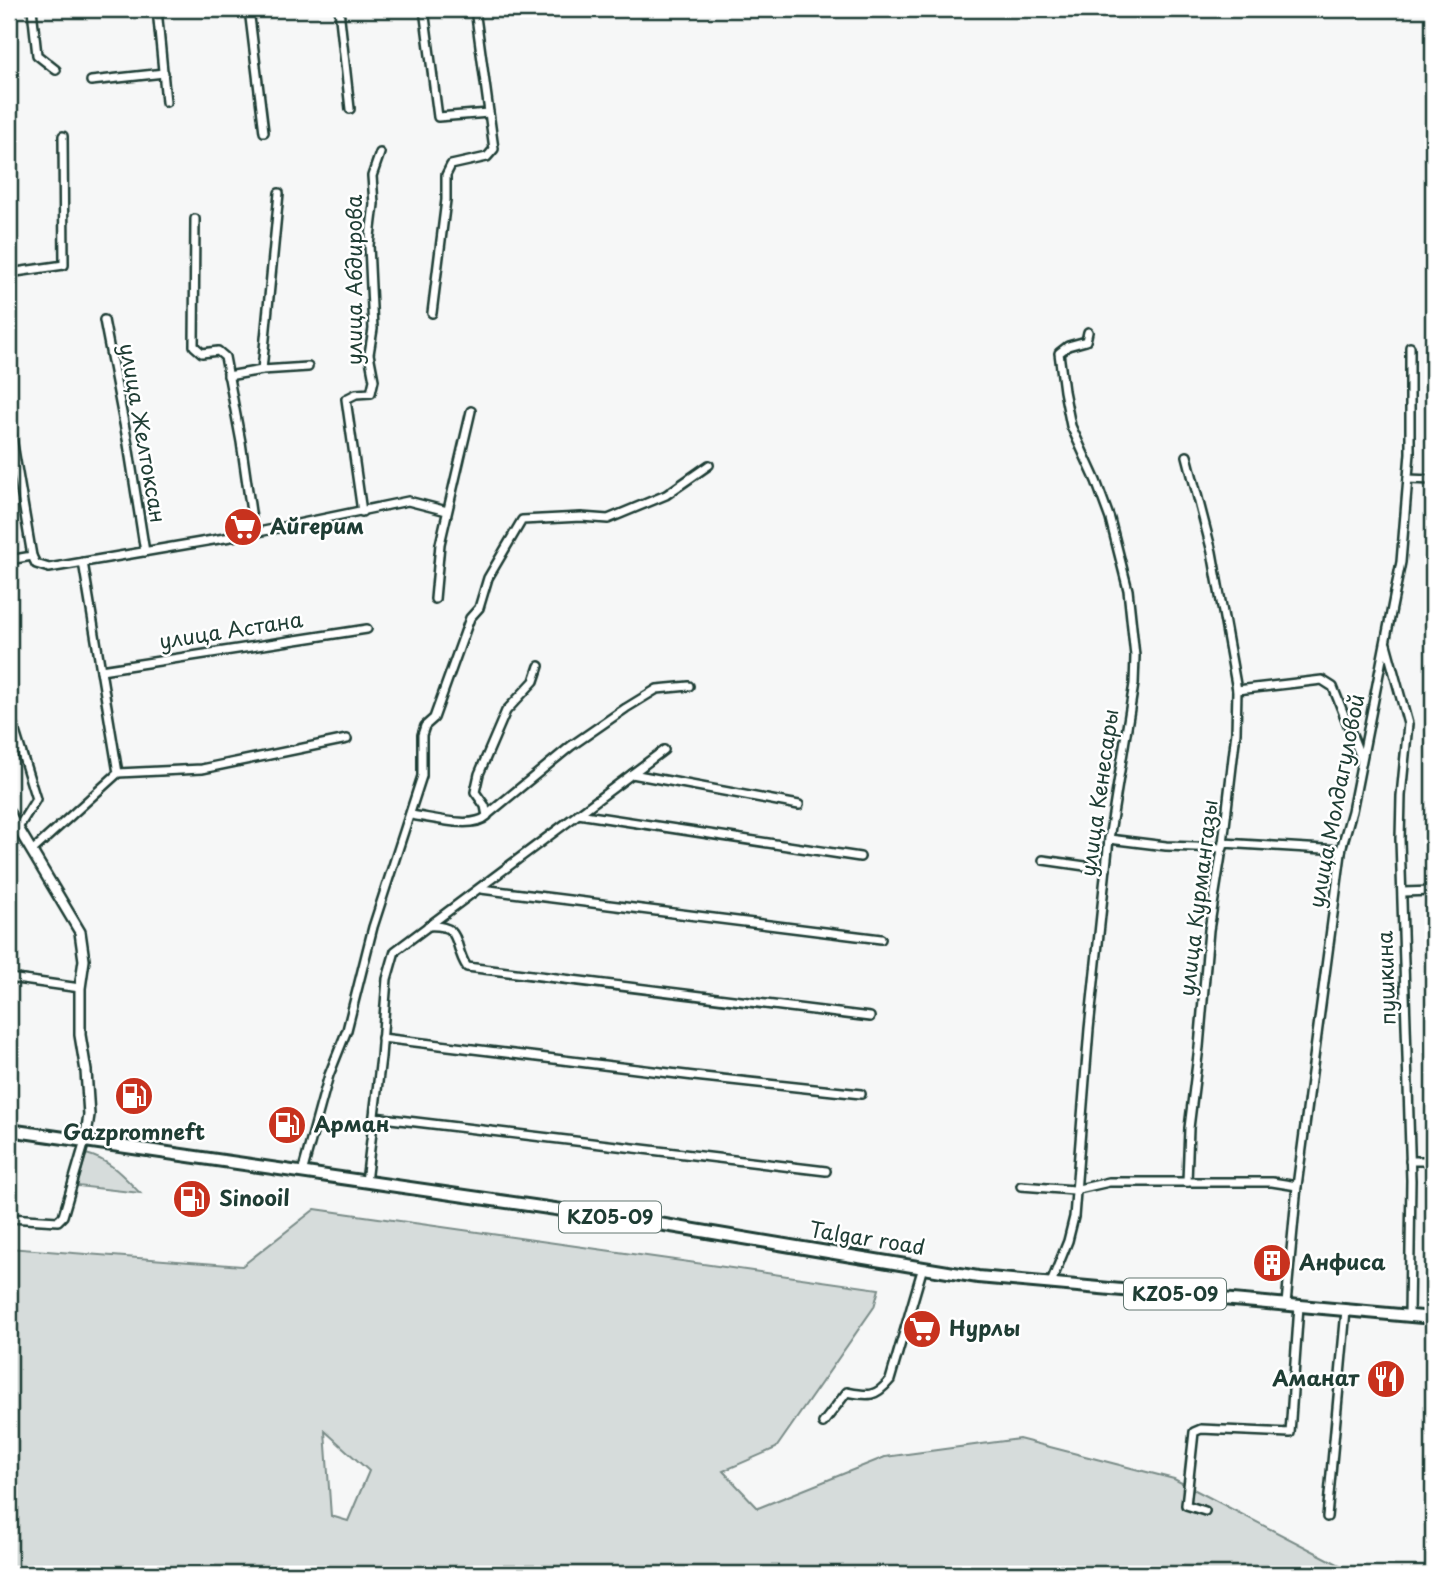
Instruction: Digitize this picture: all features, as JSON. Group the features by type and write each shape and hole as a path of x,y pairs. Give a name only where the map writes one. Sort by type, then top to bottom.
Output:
{"main road":[{"name":"Talgar road","path":"9,1130 659,1224 978,1277 1433,1318"}],"street":[{"path":"32,9 37,55 56,70"},
{"path":"157,9 166,102"},
{"path":"249,9 264,132"},
{"path":"339,9 350,109"},
{"path":"424,9 438,117 489,113"},
{"path":"432,313 446,200 446,175 451,165 487,157 494,149 475,9"},
{"path":"91,80 164,73"},
{"path":"9,273 64,265 63,136"},
{"name":"улица Абдирова","path":"362,512 346,399 356,394 371,393 374,380 369,354 373,329 369,245 374,204 372,176 380,152"},
{"path":"262,370 279,193"},
{"path":"195,219 194,346 202,354 218,351 225,357 254,533"},
{"name":"улица Желтоксан","path":"104,320 145,552"},
{"name":"улица Кенесары","path":"1051,1283 1068,1241 1073,1217 1109,839 1134,684 1135,656 1128,590 1110,519 1071,426 1059,353 1068,346 1086,341 1088,332"},
{"name":"улица Молдагуловой","path":"1286,1304 1297,1186 1341,850 1352,811 1401,562 1408,480 1410,347"},
{"path":"228,376 262,370 308,367"},
{"path":"435,599 440,544 471,411"},
{"path":"9,420 32,556 36,564 49,568 254,533 408,501 447,511"},
{"name":"улица Курмангазы","path":"1186,1182 1209,930 1223,846 1236,732 1237,690 1212,552 1187,456"},
{"path":"297,1172 328,1075 347,1030 373,927 422,776 422,735 425,726 434,718 470,618 484,598 488,578 522,520 581,517 608,519 666,495 709,465"},
{"path":"1408,480 1433,480"},
{"path":"9,560 32,556"},
{"path":"83,562 118,773"},
{"name":"улица Астана","path":"101,670 367,629"},
{"name":"пушкина","path":"1385,642 1408,724 1400,839 1412,1245 1409,1315"},
{"path":"487,815 485,806 475,792 479,774 506,711 534,681 539,666"},
{"path":"1237,690 1322,680 1333,687 1362,759"},
{"path":"410,815 470,823 481,821 571,746 626,708 657,689 689,687"},
{"path":"9,712 36,799 18,828"},
{"path":"32,850 118,773 202,769 347,739"},
{"path":"366,1182 387,979 395,951 481,889 647,760 664,750"},
{"path":"632,774 799,805"},
{"path":"9,813 80,932 83,960 80,1035 89,1115 85,1141 63,1216 58,1221 9,1218"},
{"path":"577,814 860,857"},
{"path":"1109,839 1166,846 1341,850"},
{"path":"1043,860 1106,869"},
{"path":"481,889 881,939"},
{"path":"1403,892 1433,891"},
{"path":"427,926 447,927 454,932 467,967 870,1017"},
{"path":"9,978 80,988"},
{"path":"382,1038 861,1094"},
{"path":"373,1116 826,1171"},
{"path":"1410,1161 1433,1161"},
{"path":"1021,1186 1074,1190 1109,1182 1272,1182 1297,1186"},
{"path":"824,1423 847,1392 869,1396 881,1391 890,1380 923,1268"},
{"path":"1205,1511 1186,1505 1194,1432 1200,1429 1290,1433 1299,1306"},
{"path":"1327,1517 1346,1310"}],"shaded area":[{"path":"86,1154 109,1164 140,1193 77,1186"},
{"path":"315,1209 879,1289 874,1307 776,1448 723,1471 758,1508 885,1457 1019,1439 1174,1479 1357,1574 9,1574 9,1248 242,1266","holes":["325,1431 369,1471 348,1521 331,1516"]}],"place":[{"name":"Айгерим","path":"243,527"},
{"name":"Gazpromneft","path":"134,1096"},
{"name":"Арман","path":"287,1125"},
{"name":"Sinooil","path":"192,1199"},
{"name":"Анфиса","path":"1272,1263"},
{"name":"Нурлы","path":"922,1329"},
{"name":"Аманат","path":"1386,1379"}]}
